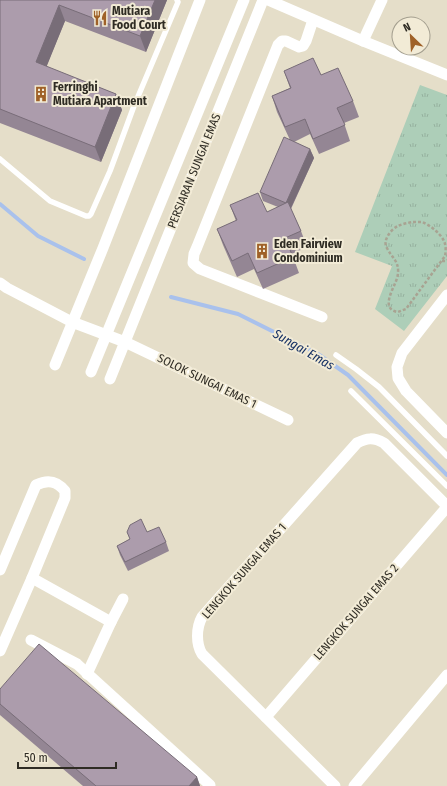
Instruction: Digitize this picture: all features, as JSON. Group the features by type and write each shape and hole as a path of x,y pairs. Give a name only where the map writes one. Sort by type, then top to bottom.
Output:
{"street":[{"path":"55,365 200,0"},
{"name":"PERSIARAN SUNGAI EMAS","path":"91,372 244,0"},
{"name":"PERSIARAN SUNGAI EMAS","path":"110,379 263,0"},
{"path":"268,0 447,75"},
{"path":"363,41 382,0"},
{"path":"313,20 303,46 299,47 286,41 282,41 278,45 194,254 192,263 200,269 322,317"},
{"name":"SOLOK SUNGAI EMAS 1","path":"0,283 72,322 125,342 288,420"},
{"path":"447,295 402,353 397,367 398,378 406,390 447,433"},
{"name":"LENGKOK SUNGAI EMAS 1","path":"335,786 202,654 197,637 199,622 357,443 361,441 377,439 384,443 447,506"},
{"path":"0,570 36,485 49,481 61,486 65,491 65,498 0,651"},
{"name":"LENGKOK SUNGAI EMAS 2","path":"266,718 447,506"},
{"path":"32,578 111,622"},
{"path":"87,674 123,599"},
{"path":"31,640 77,664 210,785"},
{"path":"354,786 447,675"}],"lane":[{"path":"0,159 50,201 86,216 92,214 134,106 178,0"},
{"path":"336,355 379,387 447,456"},
{"path":"351,391 447,486"}],"path":[{"path":"442,261 445,256 444,242 431,227 422,222 404,223 396,226 388,236 385,243 386,248 395,259 398,266 398,275 388,300 389,306 392,310 398,312 406,309 442,261 447,260"}],"green space":[{"path":"420,85 447,95 447,276 404,331 375,309 392,266 355,252"}],"building":[{"name":"Ferringhi Mutiara Apartment","path":"0,0 155,0 140,36 59,5 36,62 116,94 95,147 0,109"},
{"path":"313,58 321,75 338,68 353,101 337,108 345,125 313,139 305,119 285,127 272,96 291,88 284,71"},
{"path":"284,137 310,149 286,203 260,192"},
{"name":"Eden Fairview Condominium","path":"258,193 267,212 288,202 301,231 285,238 293,257 257,273 248,253 232,261 217,229 237,220 230,205"},
{"path":"141,519 147,532 159,527 166,542 125,562 117,546 130,539 127,532 130,525"},
{"path":"39,644 197,777 189,786 96,786 0,704 0,689"}],"waterway":[{"name":"Sungai Emas","path":"0,204 38,236 84,259"},
{"name":"Sungai Emas","path":"171,297 238,314 318,354 348,375 447,475"}],"place":[{"name":"Mutiara Food Court","path":"100,18"},
{"name":"Ferringhi Mutiara Apartment","path":"41,94"},
{"name":"Eden Fairview Condominium","path":"262,251"}]}
